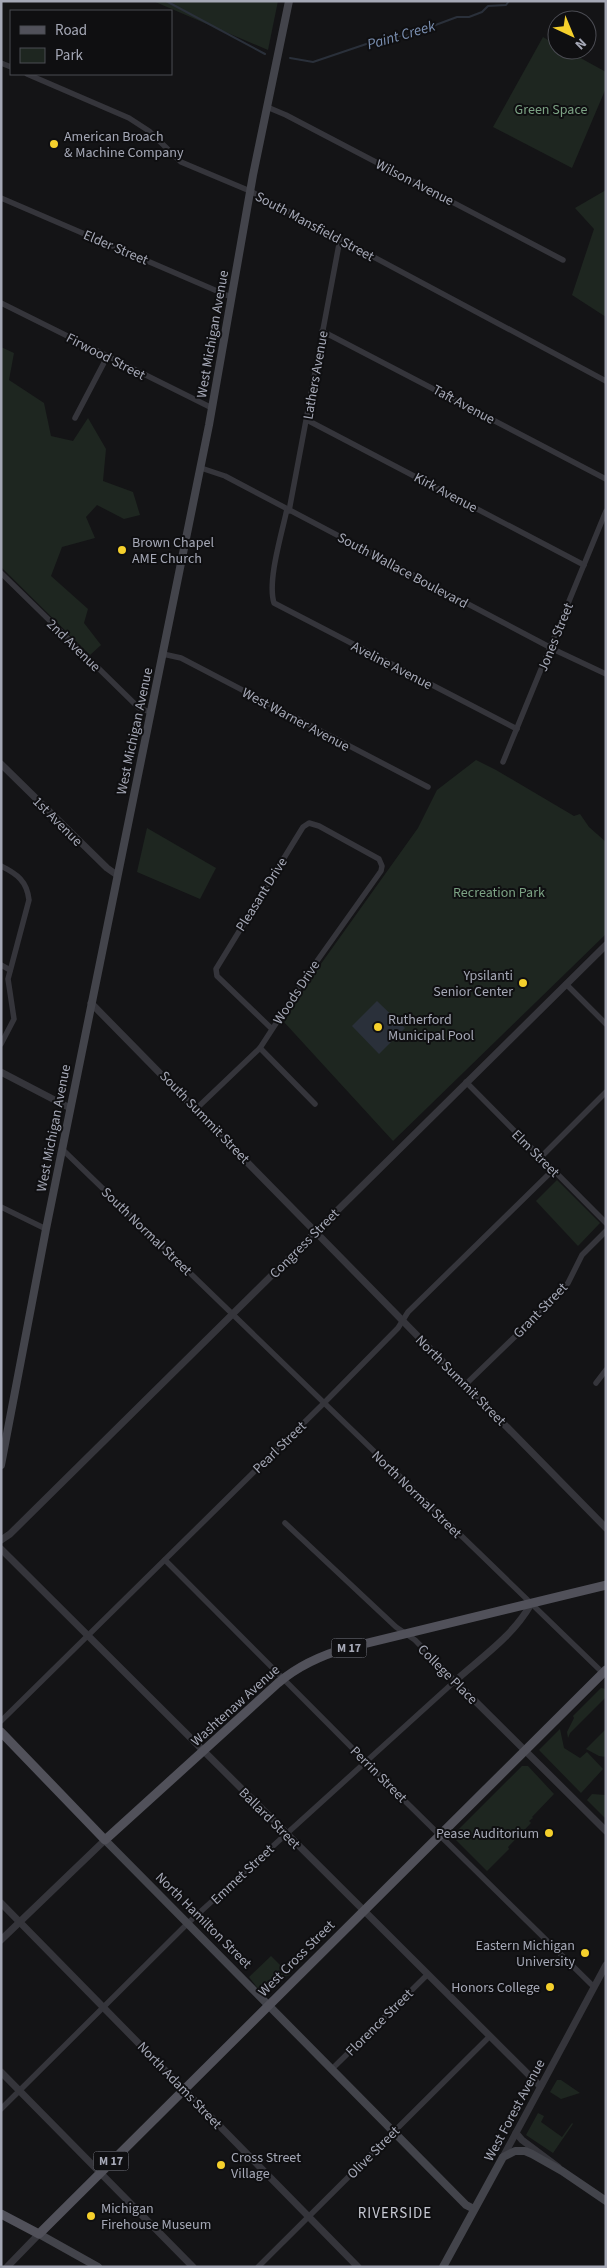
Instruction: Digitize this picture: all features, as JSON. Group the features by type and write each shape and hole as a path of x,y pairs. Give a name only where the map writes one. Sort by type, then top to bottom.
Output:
{"main road":[{"name":"West Michigan Avenue","path":"1,1465 91,1003 201,468 250,191 289,1"},
{"name":"Washtenaw Avenue","path":"105,1840 284,1678 324,1656 606,1585"},
{"name":"West Cross Street","path":"38,2234 604,1671"},
{"name":"North Hamilton Street","path":"1,1732 105,1840 466,2205 474,2210"},
{"path":"503,2157 515,2151 525,2151 562,2171 606,2201"},
{"name":"West Forest Avenue","path":"443,2267 503,2157"},
{"path":"1,2214 98,2267"}],"street":[{"name":"South Mansfield Street","path":"29,75 129,118 148,132 181,162 250,191 606,381"},
{"name":"Wilson Avenue","path":"267,107 286,114 562,260"},
{"name":"Elder Street","path":"1,198 231,296"},
{"name":"Lathers Avenue","path":"272,595 276,561 307,420 340,239"},
{"name":"Firwood Street","path":"1,303 212,408"},
{"name":"Taft Avenue","path":"322,331 606,479"},
{"path":"75,418 107,357"},
{"name":"Kirk Avenue","path":"307,420 584,565"},
{"name":"South Wallace Boulevard","path":"201,468 225,476 550,648 606,674"},
{"name":"Jones Street","path":"503,762 606,511"},
{"name":"2nd Avenue","path":"1,573 139,708 150,712"},
{"name":"Aveline Avenue","path":"272,595 274,603 280,608 517,729"},
{"name":"West Warner Avenue","path":"163,654 181,658 428,787"},
{"name":"1st Avenue","path":"1,764 107,868 117,875"},
{"name":"Pleasant Drive","path":"272,1029 217,976 216,969 303,826 309,823 318,826 379,860 382,866"},
{"path":"1,866 23,880 28,889 29,900 8,979 14,1019 1,1044"},
{"name":"Woods Drive","path":"197,1108 260,1048 312,968 381,871 382,866"},
{"name":"Congress Street","path":"1,1540 10,1534 606,945"},
{"path":"1,965 10,970"},
{"path":"566,984 606,1024"},
{"name":"South Summit Street","path":"91,1003 197,1108 317,1232"},
{"path":"260,1048 315,1104"},
{"path":"1,1072 70,1108"},
{"name":"Elm Street","path":"466,1082 606,1223"},
{"path":"540,1157 606,1092"},
{"name":"South Normal Street","path":"62,1149 232,1314"},
{"name":"Pearl Street","path":"1,1721 324,1403 398,1328 408,1312 553,1170"},
{"path":"1,1207 46,1229"},
{"name":"Grant Street","path":"466,1384 559,1294 568,1283 582,1255 606,1231"},
{"name":"North Summit Street","path":"317,1232 605,1525"},
{"name":"North Normal Street","path":"232,1314 531,1604 604,1671"},
{"path":"596,1383 606,1370"},
{"name":"College Place","path":"284,1523 396,1627 406,1634 606,1831"},
{"name":"Ballard Street","path":"1,1549 540,2086"},
{"name":"Perrin Street","path":"165,1560 594,1987"},
{"name":"Emmet Street","path":"1,2110 188,1923 365,1761 510,1632 524,1616 531,1604"},
{"name":"Washtenaw Avenue","path":"1,1940 105,1840"},
{"name":"North Adams Street","path":"1,1903 358,2267"},
{"name":"West Forest Avenue","path":"503,2157 606,1965"},
{"name":"Florence Street","path":"332,2069 427,1975"},
{"name":"Olive Street","path":"258,2267 489,2037"},
{"path":"1,2072 193,2267"},
{"path":"516,2133 522,2140 553,2162 562,2171"},
{"name":"West Cross Street","path":"8,2267 38,2234"}],"green space":[{"path":"153,1 278,1 268,50"},
{"name":"Green Space","path":"543,37 547,39 547,60 584,60 606,72 606,88 572,168 493,127"},
{"path":"606,190 606,317 572,295 594,229 575,208"},
{"path":"1,347 14,353 9,380 44,403 51,436 73,441 88,418 106,449 103,481 133,492 140,515 124,519 97,505 86,517 95,538 62,547 51,576 88,609 84,623 101,645 90,655 1,567"},
{"name":"Recreation Park","path":"476,760 574,816 580,814 589,827 606,842 606,934 393,1141 284,1022 313,975 418,828 437,790"},
{"path":"147,828 216,868 200,899 137,872"},
{"path":"557,1180 600,1223 578,1246 536,1201"},
{"path":"601,1688 606,1689 606,1697 570,1733 568,1738 567,1732 574,1718 573,1716"},
{"path":"560,1729 564,1748 580,1758 587,1752 603,1769 581,1793 539,1750"},
{"path":"606,1729 606,1757 599,1756 586,1749"},
{"path":"522,1766 528,1766 554,1794 532,1817 529,1821 531,1823 508,1847 509,1849 487,1871 452,1836"},
{"path":"592,1794 606,1795 606,1819 587,1800"},
{"path":"271,1956 290,1975 279,1979 263,1995 249,1977"},
{"path":"557,2080 561,2080 580,2093 561,2099 550,2092"},
{"path":"538,2113 544,2116 541,2122 562,2137 573,2124 553,2153 526,2135"}],"shaded area":[{"name":"Rutherford Municipal Pool","path":"377,1001 405,1028 379,1054 352,1026"}],"waterway":[{"name":"Paint Creek","path":"166,1 265,54"},
{"name":"Paint Creek","path":"290,58 313,62 390,36 406,36 457,17 469,17 482,12 488,6 506,5 509,1"}],"place":[{"name":"American Broach & Machine Company","path":"54,144"},
{"name":"Brown Chapel AME Church","path":"122,550"},
{"name":"Ypsilanti Senior Center","path":"523,983"},
{"name":"Rutherford Municipal Pool","path":"378,1027"},
{"name":"Pease Auditorium","path":"549,1833"},
{"name":"Eastern Michigan University","path":"585,1953"},
{"name":"Honors College","path":"550,1987"},
{"name":"Cross Street Village","path":"221,2165"},
{"name":"Michigan Firehouse Museum","path":"91,2216"}],"district":[{"name":"RIVERSIDE","path":"395,2213"}]}
